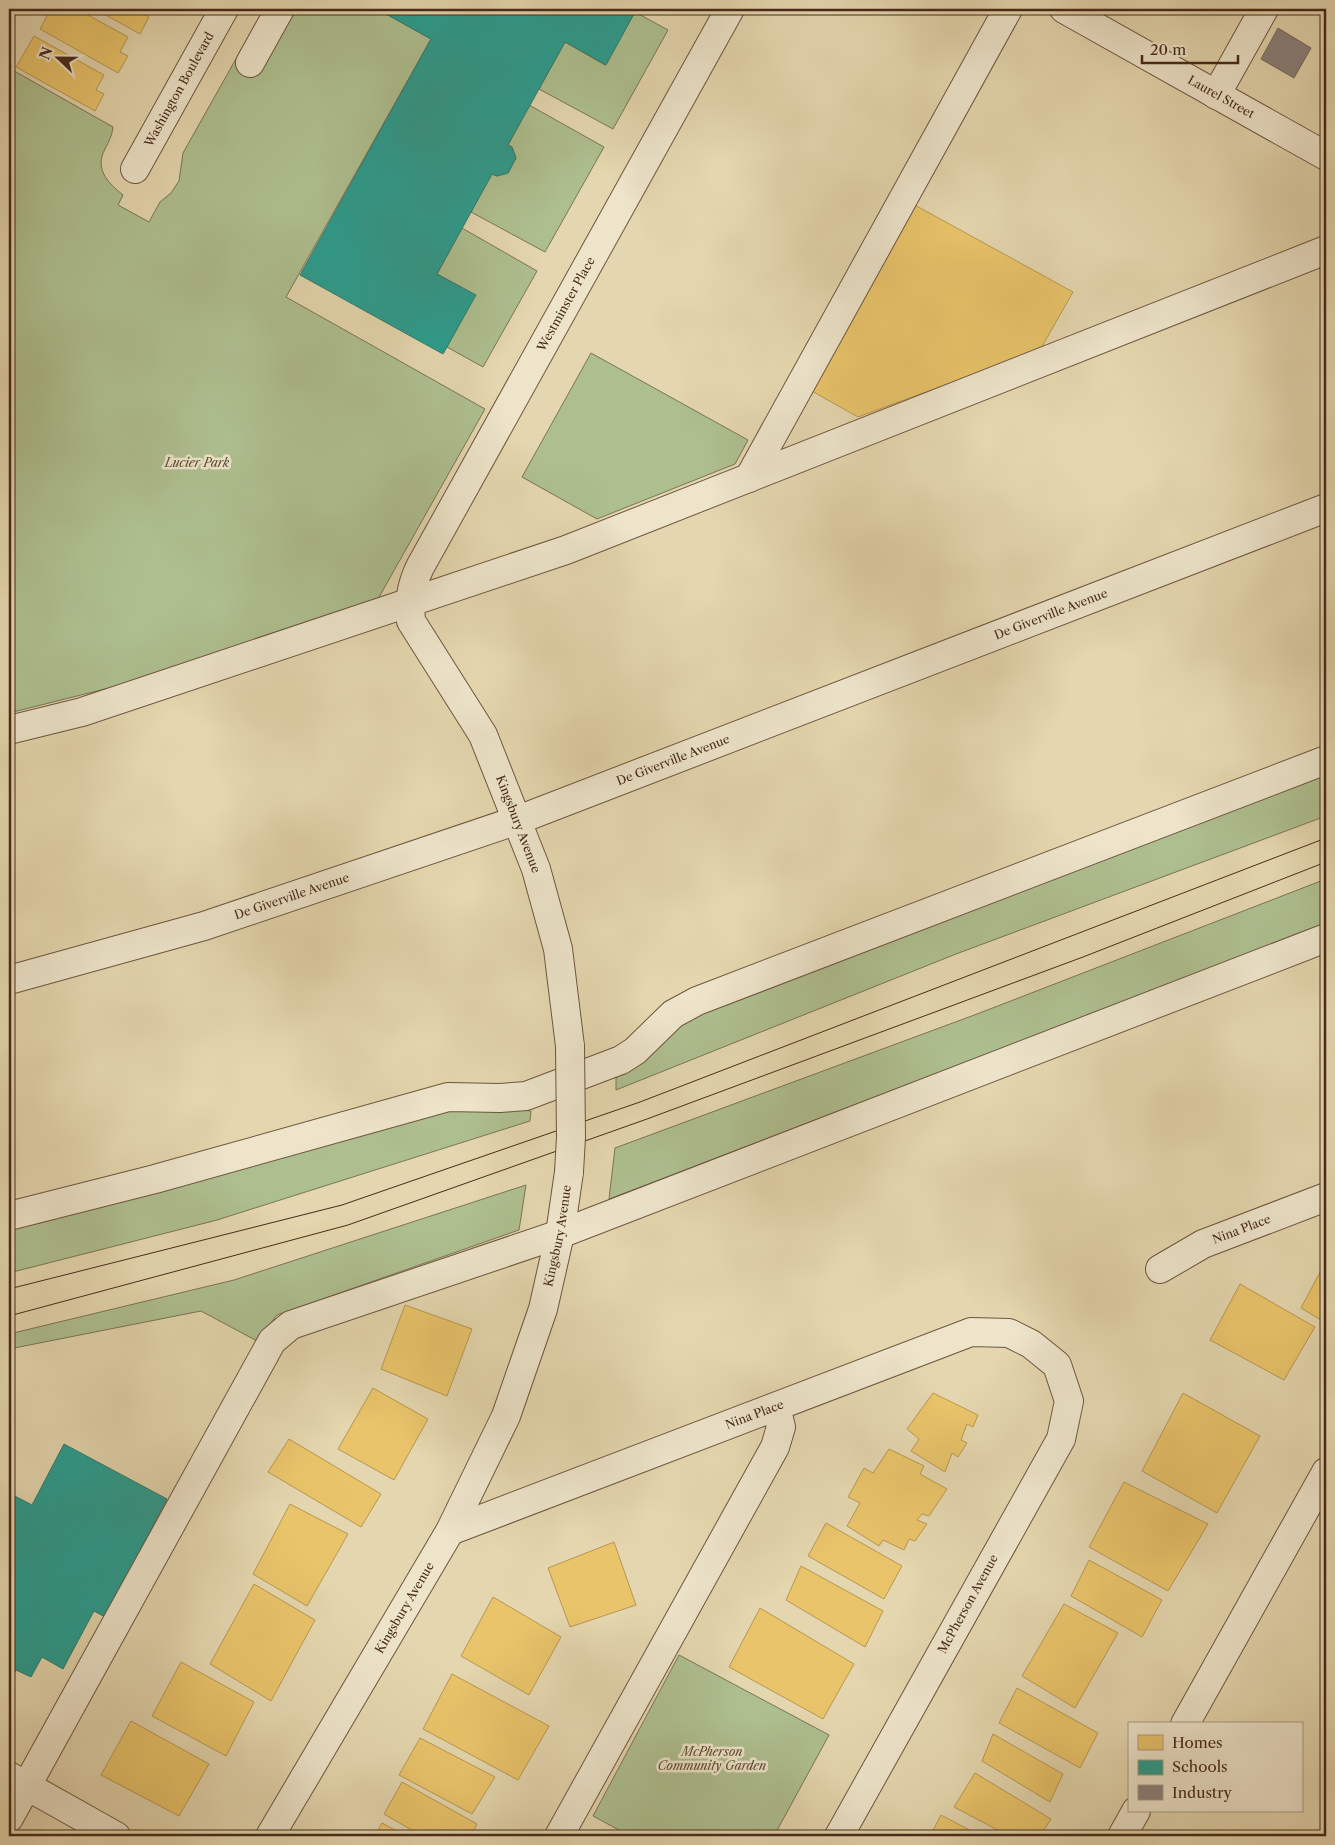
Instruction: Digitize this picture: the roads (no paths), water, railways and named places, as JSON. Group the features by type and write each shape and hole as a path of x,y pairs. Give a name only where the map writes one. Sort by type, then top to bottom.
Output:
{"street":[{"name":"Washington Boulevard","path":"135,169 224,9"},
{"path":"250,63 280,9"},
{"name":"Westminster Place","path":"409,602 411,586 420,567 730,9"},
{"path":"749,478 1008,9"},
{"name":"Laurel Street","path":"1064,9 1326,156"},
{"path":"1216,95 1264,9"},
{"path":"9,730 82,712 566,550 1326,250"},
{"name":"De Giverville Avenue","path":"9,980 204,926 518,820 1326,508"},
{"name":"Kingsbury Avenue","path":"270,1836 450,1531 506,1416 543,1309 560,1234 569,1172 571,1128 570,1046 558,949 549,908 518,820 483,735 411,621 409,602"},
{"path":"9,1216 155,1179 448,1096 500,1098 526,1096 621,1060 634,1051 673,1014 697,1001 1326,760"},
{"path":"9,1818 18,1781 272,1341 291,1326 560,1234 1326,938"},
{"name":"Nina Place","path":"1160,1269 1203,1244 1326,1197"},
{"name":"Nina Place","path":"450,1531 971,1332 1009,1333 1031,1344 1057,1365"},
{"name":"McPherson Avenue","path":"839,1836 1060,1439 1069,1400 1057,1365"},
{"path":"559,1836 775,1447 781,1427 776,1407"},
{"path":"1186,1722 1326,1472"},
{"path":"18,1781 116,1836"},
{"path":"1122,1836 1135,1812"}],"tram line":[{"path":"9,1289 342,1205 640,1102 1326,838"},
{"path":"9,1316 348,1225 647,1119 1083,957 1326,862"}],"park label":[{"name":"Lucier Park","path":"197,463"},
{"name":"McPherson Community Garden","path":"712,1759"}]}
